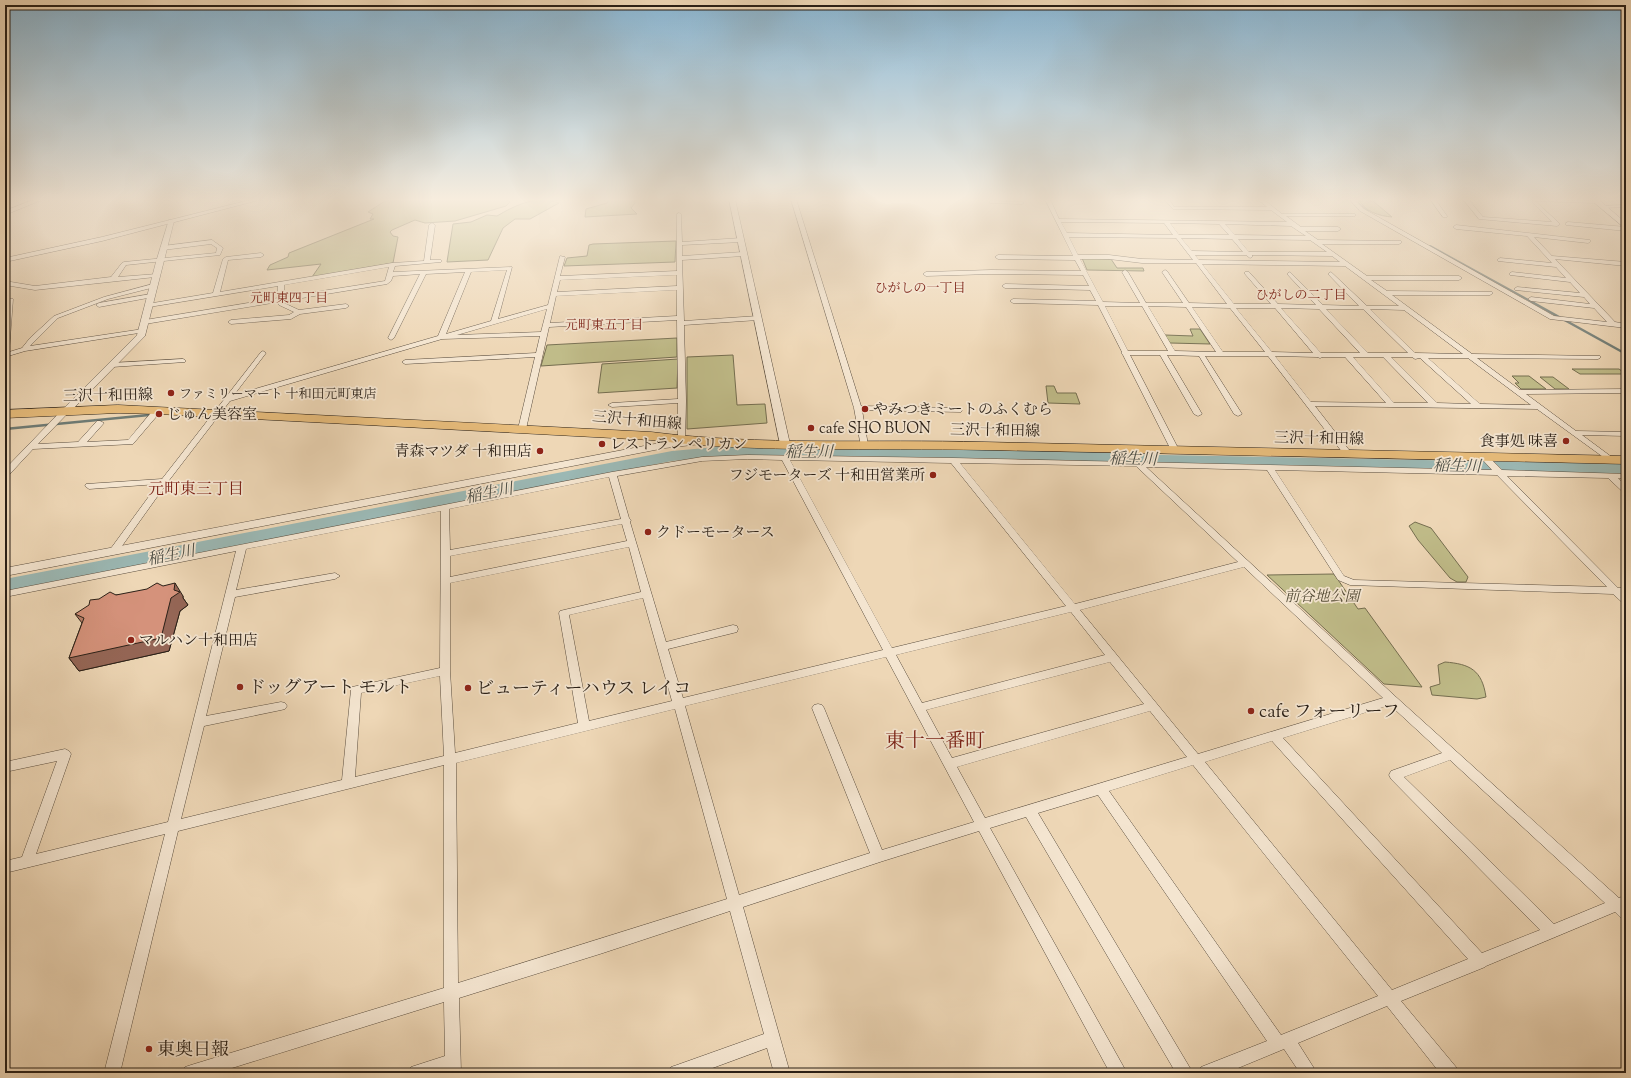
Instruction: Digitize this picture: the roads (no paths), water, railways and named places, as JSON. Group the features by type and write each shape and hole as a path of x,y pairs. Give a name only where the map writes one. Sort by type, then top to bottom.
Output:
{"main road":[{"name":"三沢十和田線","path":"5,414 118,409 158,410 651,436 784,451 864,445 948,445 1349,455 1488,461 1626,460"}],"street":[{"path":"5,260 52,249"},
{"path":"5,474 30,447 142,336 163,249"},
{"path":"113,279 124,264 159,262 218,254 220,249"},
{"path":"427,262 429,249"},
{"path":"679,249 682,440"},
{"path":"742,249 758,318 784,451 888,651 1118,1073"},
{"path":"809,249 858,408 864,445"},
{"path":"1072,249 1124,353 1176,450"},
{"path":"1186,249 1311,404 1349,455"},
{"path":"1244,249 1256,263"},
{"path":"1327,249 1610,460"},
{"path":"1431,249 1552,318 1626,326"},
{"path":"1542,249 1613,324"},
{"path":"1189,253 1333,254"},
{"path":"680,258 743,254"},
{"path":"216,294 226,259 261,255"},
{"path":"522,429 562,257"},
{"path":"998,257 1109,257 1142,261 1346,264"},
{"path":"1549,257 1626,264"},
{"path":"1500,260 1556,265"},
{"path":"149,305 392,265 439,262"},
{"path":"145,322 386,282 390,280 392,265"},
{"path":"390,274 510,268 494,322"},
{"path":"441,338 469,270"},
{"path":"391,338 424,272"},
{"path":"557,278 680,272"},
{"path":"926,274 991,272 1083,273"},
{"path":"1125,272 1173,354"},
{"path":"1165,272 1221,354"},
{"path":"1247,273 1320,356"},
{"path":"1290,274 1367,356"},
{"path":"1331,274 1419,357 1478,406"},
{"path":"1512,274 1570,280"},
{"path":"5,283 35,288 156,275"},
{"path":"1366,278 1459,278"},
{"path":"281,284 281,304 298,312"},
{"path":"24,349 32,338 51,320 120,293 153,286"},
{"path":"1005,286 1092,288"},
{"path":"554,294 680,288"},
{"path":"1517,288 1586,295"},
{"path":"1384,293 1490,293"},
{"path":"85,306 151,296"},
{"path":"10,298 5,354 24,349 142,331"},
{"path":"1531,299 1596,306"},
{"path":"1013,301 1144,305 1405,308"},
{"path":"231,322 291,317 298,312 346,306"},
{"path":"227,399 551,306"},
{"path":"547,325 758,318"},
{"path":"441,338 545,334"},
{"path":"114,551 164,481 263,353"},
{"path":"1124,353 1419,357 1598,357"},
{"path":"1162,354 1198,414"},
{"path":"1201,354 1238,414"},
{"path":"405,362 540,355"},
{"path":"1348,356 1392,405"},
{"path":"1386,356 1435,406"},
{"path":"112,365 183,361"},
{"path":"1519,392 1626,391"},
{"path":"612,405 682,401"},
{"path":"1311,404 1540,407"},
{"path":"858,408 958,410"},
{"path":"30,447 130,442 158,410"},
{"path":"81,444 100,423"},
{"path":"1574,433 1626,434"},
{"path":"5,572 665,445 699,442"},
{"path":"5,594 612,474 702,459 784,451 953,460 1626,476"},
{"path":"953,460 1450,1073"},
{"path":"1488,461 1621,591 1626,601"},
{"path":"1138,464 1392,700 1623,906 1552,932 1207,1073"},
{"path":"1269,467 1341,578 1361,583 1621,591"},
{"path":"612,474 634,543 782,1073"},
{"path":"1609,475 1626,490"},
{"path":"89,486 164,481"},
{"path":"417,1073 453,1067 451,991 450,759 445,671 444,507"},
{"path":"444,554 626,520"},
{"path":"444,581 634,543"},
{"path":"112,1073 232,594 242,547"},
{"path":"5,867 888,651 1073,608 1169,584 1196,575 1245,564"},
{"path":"232,594 334,576"},
{"path":"584,726 564,613 647,594"},
{"path":"663,646 733,629"},
{"path":"919,708 1113,657"},
{"path":"348,784 356,690 445,671"},
{"path":"191,1073 734,904 878,856 1392,700"},
{"path":"199,722 281,706"},
{"path":"950,764 1152,706"},
{"path":"818,708 878,856"},
{"path":"1274,735 1480,962"},
{"path":"5,767 65,754 26,861"},
{"path":"1454,754 1395,774 1552,932"},
{"path":"1100,788 1282,1042 1309,1073"},
{"path":"1029,810 1186,1073"},
{"path":"678,1073 772,1039"}],"waterway":[{"path":"1436,249 1534,303"},
{"path":"1532,302 1626,354"},
{"path":"5,429 149,415"},
{"name":"稲生川","path":"5,586 672,456 739,450 1017,454 1163,460 1626,469"}],"place":[{"name":"ファミリーマート 十和田元町東店","path":"171,393"},
{"name":"やみつきミートのふくむら","path":"865,409"},
{"name":"じゅん美容室","path":"159,414"},
{"name":"cafe SHO BUON","path":"811,428"},
{"name":"食事処 味喜","path":"1566,441"},
{"name":"レストラン ペリカン","path":"602,444"},
{"name":"青森マツダ 十和田店","path":"540,451"},
{"name":"フジモーターズ 十和田営業所","path":"933,475"},
{"name":"クドーモータース","path":"648,532"},
{"name":"マルハン十和田店","path":"131,640"},
{"name":"ドッグアート モルト","path":"240,687"},
{"name":"ビューティーハウス レイコ","path":"468,688"},
{"name":"cafe フォーリーフ","path":"1251,711"},
{"name":"東奥日報","path":"149,1049"}],"district":[{"name":"ひがしの一丁目","path":"920,287"},
{"name":"ひがしの二丁目","path":"1301,294"},
{"name":"元町東四丁目","path":"289,297"},
{"name":"元町東五丁目","path":"604,324"},
{"name":"元町東三丁目","path":"196,488"},
{"name":"東十一番町","path":"935,740"}],"park label":[{"name":"前谷地公園","path":"1322,596"}]}
